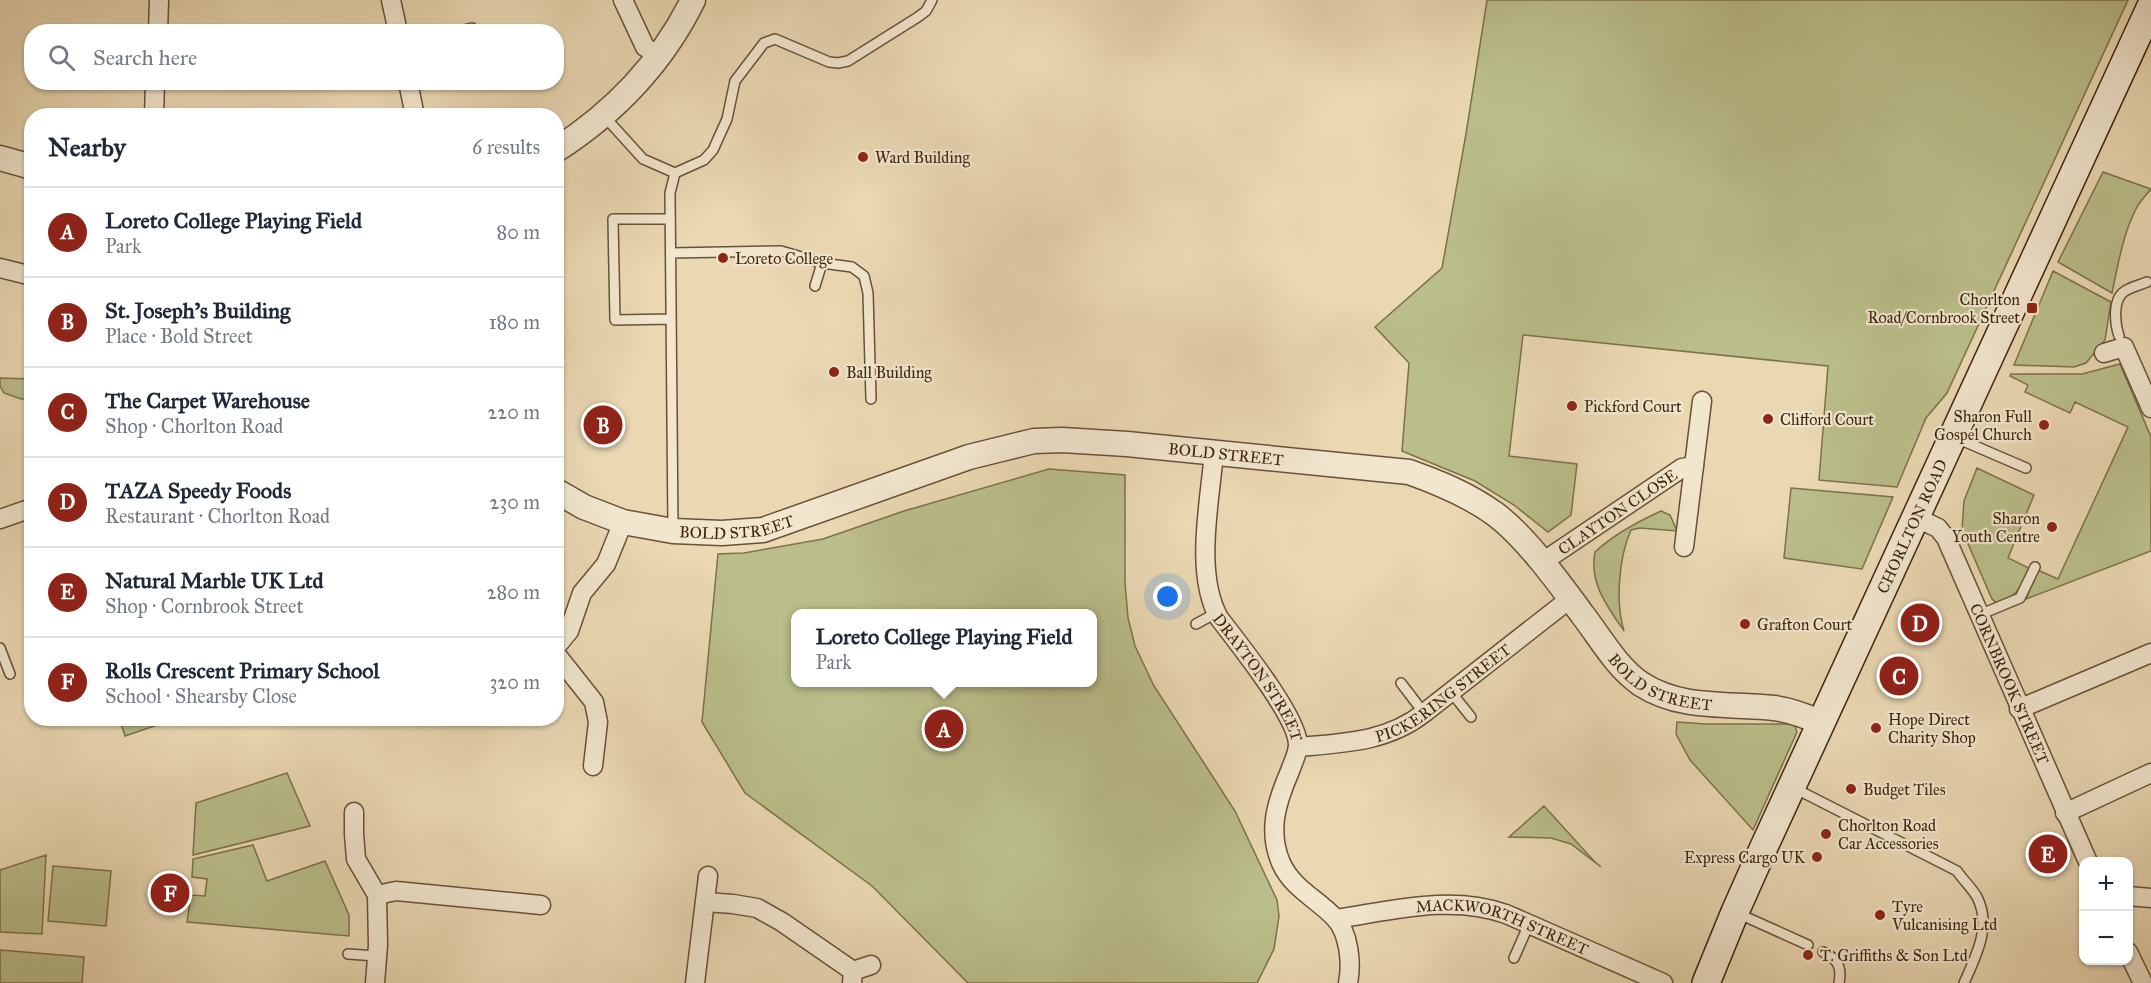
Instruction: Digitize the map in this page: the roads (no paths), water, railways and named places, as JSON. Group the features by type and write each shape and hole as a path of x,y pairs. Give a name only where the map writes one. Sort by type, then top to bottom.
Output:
{"main road":[{"name":"CHORLTON ROAD","path":"1706,983 1735,912 1792,787 2150,12"}],"street":[{"path":"158,24 159,0"},
{"path":"391,0 396,24"},
{"path":"623,0 645,47 659,57"},
{"path":"564,144 604,116 645,75 679,26 693,0"},
{"path":"154,108 155,90"},
{"path":"410,90 413,108"},
{"path":"0,158 24,165"},
{"path":"0,268 24,274"},
{"path":"2104,352 2121,342 2151,408"},
{"name":"CLAYTON CLOSE","path":"1684,547 1702,401"},
{"name":"BOLD STREET","path":"564,496 584,507 623,522 673,531 722,533 763,530 969,458 1007,446 1034,441 1062,440 1214,452 1409,472 1451,488 1496,515 1516,534 1571,598 1622,667 1638,682 1668,698 1694,703 1773,708 1791,711 1822,723"},
{"name":"DRAYTON STREET","path":"1214,452 1206,568 1207,587 1216,612 1282,705 1295,729 1299,747 1276,808 1274,840 1291,880 1336,919 1349,954 1348,983"},
{"name":"CLAYTON CLOSE","path":"1541,563 1682,468 1694,466"},
{"path":"0,519 24,511"},
{"name":"CORNBROOK STREET","path":"1917,518 1938,528 1946,538 2019,709 2086,857"},
{"path":"564,637 569,631 582,593 606,564 623,522"},
{"name":"PICKERING STREET","path":"1299,747 1390,734 1410,724 1571,598"},
{"path":"2019,709 2151,653"},
{"path":"564,664 594,702 598,722 593,766"},
{"path":"2065,813 2151,773"},
{"path":"354,812 356,859 377,895 375,983"},
{"path":"695,983 708,876"},
{"path":"377,895 396,891 541,905"},
{"path":"2133,896 2151,898"},
{"path":"705,902 733,903 757,908 804,936 853,977 871,965"},
{"name":"MACKWORTH STREET","path":"1336,919 1438,905 1461,904 1497,911 1663,983"},
{"path":"2133,962 2143,983"}],"lane":[{"path":"604,116 643,159 675,173 704,160 713,150 723,132 735,81 764,43 776,39 829,62 838,63 848,60 918,17 926,11 932,0"},
{"path":"673,531 670,193 675,173"},
{"path":"670,219 613,219 615,320 671,319"},
{"path":"671,253 781,251 822,263 852,267 864,276 868,293 871,399"},
{"path":"815,286 822,263"},
{"path":"2121,342 2115,327 2119,297 2123,292 2147,282"},
{"path":"1954,437 2026,468"},
{"path":"1979,615 2020,598 2035,567"},
{"path":"1196,624 1216,612"},
{"path":"1,652 9,674"},
{"path":"1401,683 1424,713"},
{"path":"1451,692 1471,717"},
{"path":"1792,787 1956,871 1976,895 1981,906 1983,925 1978,950 1964,983"},
{"path":"1735,912 1808,945"},
{"path":"1514,958 1529,924"},
{"path":"1823,952 1832,956 1842,970 1839,983"},
{"path":"348,954 377,956"}],"place":[{"name":"Ward Building","path":"863,157"},
{"name":"Loreto College","path":"723,258"},
{"name":"Chorlton Road/Cornbrook Street","path":"2032,308"},
{"name":"Ball Building","path":"834,372"},
{"name":"Pickford Court","path":"1572,406"},
{"name":"Clifford Court","path":"1768,419"},
{"name":"St. Joseph's Building","path":"603,425"},
{"name":"Sharon Full Gospel Church","path":"2044,425"},
{"name":"Sharon Youth Centre","path":"2052,527"},
{"name":"TAZA Speedy Foods","path":"1920,623"},
{"name":"Grafton Court","path":"1745,624"},
{"name":"The Carpet Warehouse","path":"1899,676"},
{"name":"Hope Direct Charity Shop","path":"1876,728"},
{"name":"Loreto College Playing Field","path":"944,729"},
{"name":"Budget Tiles","path":"1851,789"},
{"name":"Chorlton Road Car Accessories","path":"1826,834"},
{"name":"Natural Marble UK Ltd","path":"2048,854"},
{"name":"Express Cargo UK","path":"1817,857"},
{"name":"Rolls Crescent Primary School","path":"170,893"},
{"name":"Tyre Vulcanising Ltd","path":"1880,915"},
{"name":"T. Griffiths & Son Ltd","path":"1808,955"}]}
